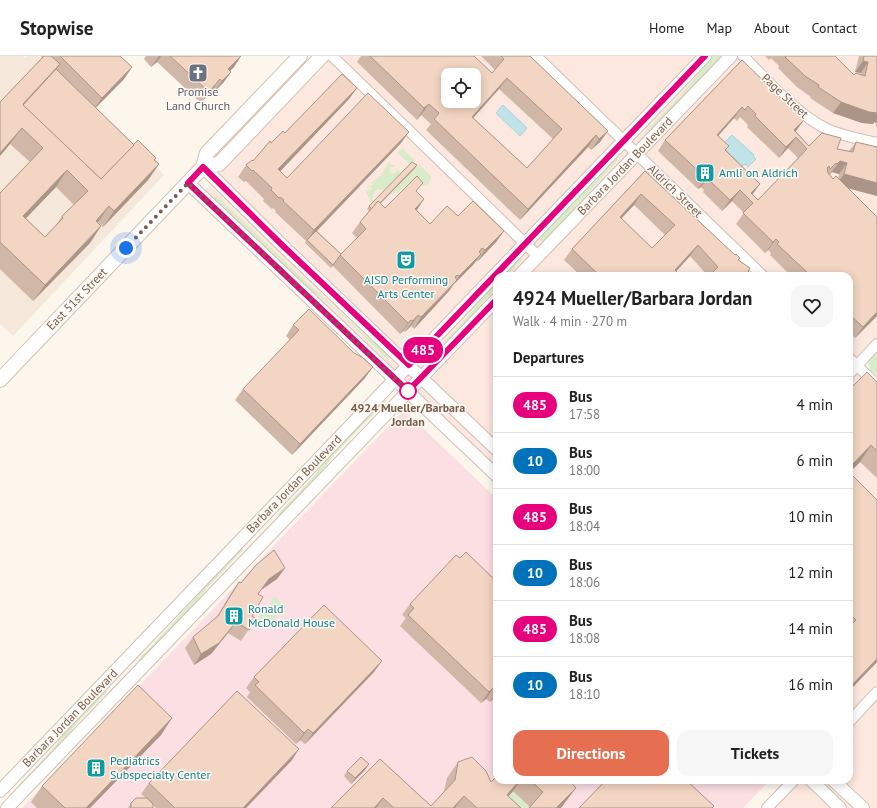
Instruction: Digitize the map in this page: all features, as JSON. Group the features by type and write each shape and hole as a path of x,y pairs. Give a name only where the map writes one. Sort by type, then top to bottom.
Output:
{"main road":[{"name":"East 51st Street","path":"0,380 203,167 207,152 300,56"},
{"name":"East 51st Street","path":"203,167 219,164 322,56"}],"street":[{"path":"332,56 538,256"},
{"name":"Aldrich Street","path":"536,56 760,272"},
{"name":"Barbara Jordan Boulevard","path":"497,272 705,56"},
{"name":"Barbara Jordan Boulevard","path":"523,272 731,56"},
{"name":"Page Street","path":"743,56 802,113 815,122 838,134 877,143"},
{"path":"203,167 282,245 493,446"},
{"path":"188,183 493,472"},
{"name":"Barbara Jordan Boulevard","path":"0,791 493,277"},
{"name":"Barbara Jordan Boulevard","path":"7,808 493,303"},
{"path":"853,370 877,344"},
{"path":"853,362 877,385"},
{"path":"853,718 877,692"},
{"path":"767,808 790,784"},
{"path":"815,784 840,808"},
{"path":"837,784 863,808"}],"shaded area":[{"path":"0,56 23,56 25,58 28,56 39,56 164,175 13,336 0,324"},
{"path":"334,56 877,56 877,344 857,366 877,385 877,808 767,808 790,784 853,784 853,272 493,272 493,473 203,191"},
{"path":"404,410 493,495 493,784 766,784 743,808 22,808"}],"green space":[{"path":"713,56 723,56 642,138 643,135 679,97"},
{"path":"402,148 414,160 410,165 398,153"},
{"path":"618,157 618,160 553,232 543,242 539,240 539,237"},
{"path":"389,162 395,167 390,167 390,173 396,173 396,168 402,173 384,191 379,189 375,191 372,199 374,202 372,204 369,201 370,200 365,190 369,190 367,187 370,190 372,189 368,185 373,186 371,183 381,176"},
{"path":"419,164 431,176 429,184 423,186 409,183 397,193 390,194"},
{"path":"216,195 305,281 389,356 389,359 387,359 335,309 303,284 214,198"},
{"path":"520,257 522,260 510,272 506,272"},
{"path":"493,286 493,291 465,325 432,359 430,357 463,322"},
{"path":"877,354 877,375 871,371 868,364 870,358"},
{"path":"384,399 386,400 385,402 335,454 316,480 278,517 278,514 313,477 331,454"},
{"path":"243,546 243,550 207,588 193,606 140,661 139,659"},
{"path":"276,597 286,606 285,608 270,622 260,624 258,622 259,616 264,613 271,604 272,598"},
{"path":"105,689 107,692 79,721 53,753 17,789 16,788 51,751 71,724"},
{"path":"513,791 531,808 498,808"}],"water":[{"path":"503,105 527,128 520,136 496,113"},
{"path":"732,135 754,155 753,156 756,159 748,167 746,164 740,166 724,151 724,143"}],"building":[{"path":"44,56 51,56 60,64 23,104 101,179 138,140 156,158 154,160 159,164 114,211 109,206 96,221 101,226 45,285 0,242 0,193 43,148 22,128 0,153 0,102","holes":["67,170 88,191 62,216 63,218 45,237 23,216"]},
{"path":"60,56 120,56 132,67 102,98"},
{"path":"170,56 241,56 228,69 231,72 222,81 220,79 209,92"},
{"path":"370,56 474,56 492,73 504,59 501,56 530,56 608,131 599,139 596,135 528,209 434,119 439,113 429,104 424,108","holes":["441,68 481,68 481,107 507,78 562,129 527,168 472,117 480,108 441,108"]},
{"path":"835,56 854,75 856,73 865,76 868,62 863,61 864,56 877,56 877,113 869,112 841,102 818,87 819,85 805,76 785,57"},
{"path":"742,60 804,120 794,130 809,146 822,133 841,138 837,149 853,152 856,142 877,147 877,183 844,174 847,163 840,161 830,169 829,166 827,168 828,173 833,179 836,176 877,217 877,312 863,327 853,318 853,272 807,272 777,244 779,242 776,239 773,242 743,213 753,203 740,190 730,200 710,181 712,179 709,176 706,178 665,140","holes":["748,106 756,114 755,116 786,147 796,137 807,149 758,200 751,193 760,184 725,150 729,146 717,135 742,107 745,110"]},
{"path":"56,69 134,145 101,179 23,105"},
{"path":"342,74 357,88 278,169 287,178 368,93 409,132 314,230 283,201 284,200 280,197 279,198 271,190 272,188 246,165 252,160 253,161 270,141 271,143 283,131 285,133"},
{"path":"412,162 417,165 380,203 378,201 372,209 369,206"},
{"path":"645,171 735,255 736,254 740,258 738,260 750,268 748,271 749,272 713,272 718,267 698,245 675,270 677,272 596,272 572,249","holes":["641,194 675,225 652,248 620,217"]},
{"name":"AISD Performing Arts Center","path":"417,176 423,183 416,191 424,199 415,209 430,224 447,206 458,216 473,201 504,231 485,250 482,248 479,252 481,254 459,276 457,275 455,277 457,280 421,317 418,315 413,321 411,320 408,323 340,255 366,229 360,222 378,201 385,208"},
{"path":"316,231 341,254 333,265 307,240"},
{"path":"309,309 354,353 362,357 373,367 300,444 243,389 299,330 293,325"},
{"path":"867,372 877,382 877,451 871,445 853,464 853,386"},
{"path":"853,476 877,500 877,659 853,684 853,623 856,620 853,617"},
{"name":"Ronald McDonald House","path":"274,550 285,568 269,579 258,594 263,597 252,616 256,619 249,630 236,622 219,643 201,654 193,637 218,616 239,582 241,583 256,565"},
{"path":"466,552 493,578 493,688 489,692 408,615 414,608 410,604 456,555 460,558"},
{"path":"324,605 382,661 313,733 308,729 304,733 255,685 259,682 254,677"},
{"name":"Pediatrics Subspecialty Center","path":"138,685 172,718 86,808 65,808 42,786"},
{"path":"237,691 299,749 243,808 175,808 149,783"},
{"path":"361,757 369,764 355,778 347,771"},
{"path":"472,757 486,771 491,782 493,780 493,784 517,784 507,795 521,808 477,808 464,796 453,808 394,808 383,798 374,808 331,808 380,759 431,806 455,780 458,762"},
{"path":"534,784 572,784 576,788 556,808 529,808 543,792"},
{"path":"602,784 690,784 714,806 712,808 579,808"},
{"path":"136,798 147,798 153,804 153,808 131,808 131,803"}],"bus line":[{"name":"485","path":"498,272 705,56"},
{"name":"485","path":"493,277 409,365 282,245 203,167 188,183 300,287 408,391 493,303"}],"place":[{"name":"Promise Land Church","path":"198,73"},
{"name":"Amli on Aldrich","path":"705,173"},
{"name":"AISD Performing Arts Center","path":"406,260"},
{"name":"4924 Mueller/Barbara Jordan","path":"408,391"},
{"name":"Ronald McDonald House","path":"234,616"},
{"name":"Pediatrics Subspecialty Center","path":"96,768"}],"route":[{"path":"126,248 188,183 300,287 408,391"}]}
